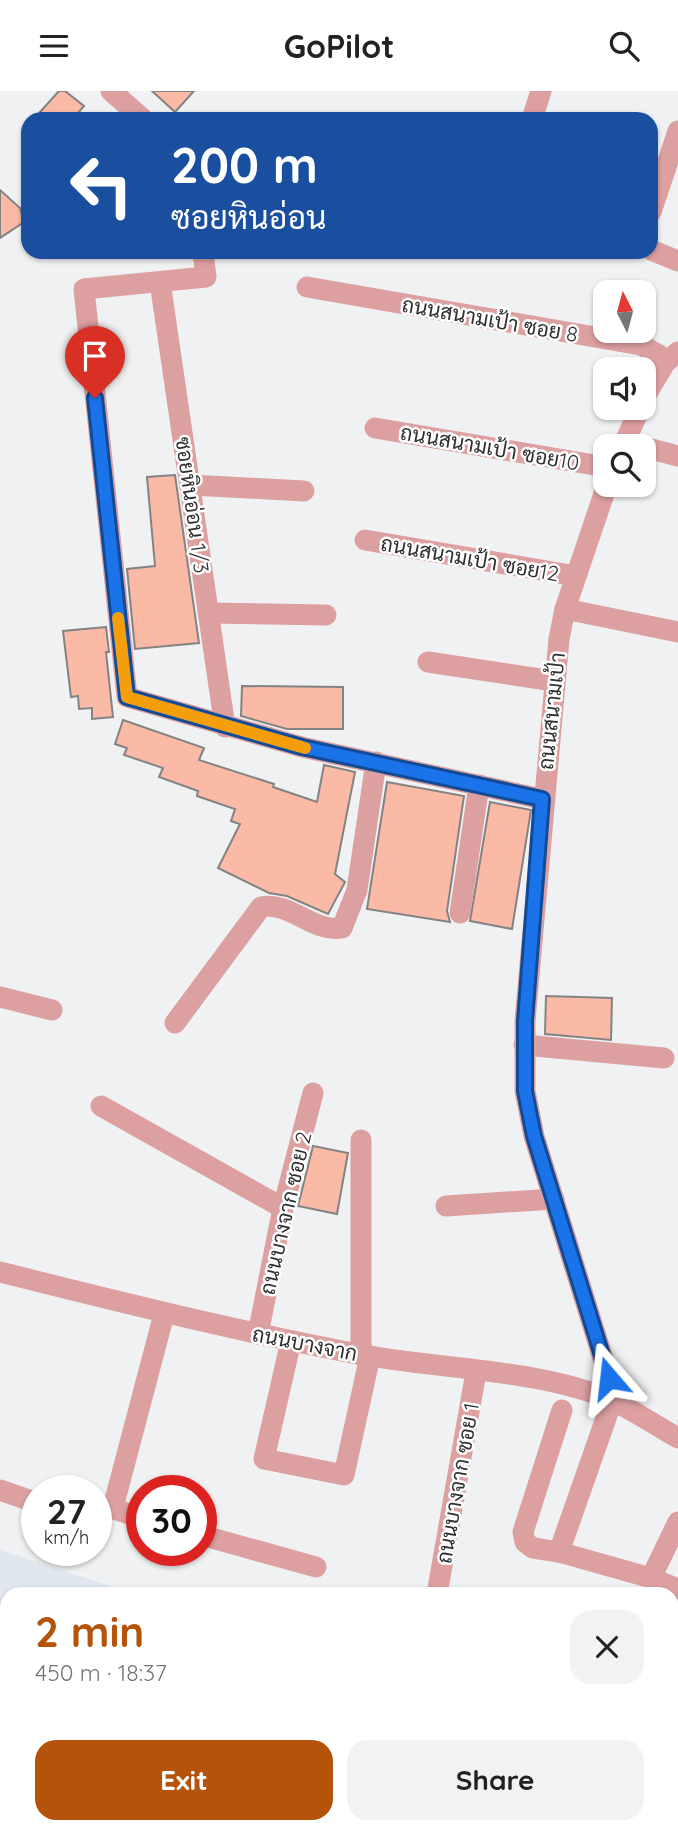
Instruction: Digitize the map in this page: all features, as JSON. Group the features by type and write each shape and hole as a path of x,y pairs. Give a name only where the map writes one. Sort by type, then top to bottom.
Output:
{"street":[{"path":"111,91 136,112"},
{"path":"534,112 541,91"},
{"path":"658,191 678,131"},
{"path":"658,253 678,261"},
{"path":"204,259 206,277 84,289 127,697 225,727 542,799"},
{"name":"ซอยหินอ่อน 1/3","path":"160,282 225,727"},
{"name":"ถนนสนามเป้า ซอย 8","path":"307,287 641,345 659,355 672,358"},
{"path":"656,381 672,358"},
{"name":"ถนนสนามเป้า ซอย10","path":"375,428 593,465"},
{"path":"656,451 678,456"},
{"path":"191,485 304,491"},
{"name":"ถนนสนามเป้า","path":"603,497 565,609 554,681 542,799 524,1045 525,1091 534,1136 609,1378 612,1401"},
{"name":"ถนนสนามเป้า ซอย12","path":"365,540 576,576"},
{"path":"565,609 678,632"},
{"path":"208,613 326,615"},
{"path":"428,662 554,681"},
{"path":"175,1023 261,907 272,905 329,930 342,928 357,890 376,762"},
{"path":"460,913 479,785"},
{"path":"0,997 52,1010"},
{"path":"524,1045 664,1058"},
{"name":"ถนนบางจาก ซอย 2","path":"258,1334 283,1208 313,1093"},
{"path":"101,1106 283,1208"},
{"path":"291,1341 264,1459 344,1475 365,1356 361,1140"},
{"path":"446,1206 554,1199"},
{"name":"ถนนบางจาก","path":"0,1272 164,1314 291,1341 365,1356 543,1381 612,1401"},
{"path":"126,1513 117,1510 115,1500 164,1314"},
{"name":"ถนนบางจาก ซอย 1","path":"438,1587 476,1371"},
{"path":"559,1552 612,1401 678,1438"},
{"path":"562,1410 523,1532 525,1542 533,1548 559,1552 651,1578 673,1587"},
{"path":"0,1490 21,1497"},
{"path":"651,1578 678,1522"},
{"path":"217,1539 316,1567"}],"shaded area":[{"path":"0,1550 21,1557 21,1566 49,1566 114,1587 0,1587"}],"building":[{"path":"59,91 65,91 84,106 79,112 40,112"},
{"path":"152,91 194,91 175,112"},
{"path":"0,190 20,208 21,224 0,238"},
{"path":"175,475 199,643 135,649 127,569 155,566 147,477"},
{"path":"106,627 113,717 92,719 92,708 79,709 78,696 71,697 63,631"},
{"path":"242,686 343,687 343,729 287,729 241,716"},
{"path":"123,720 204,748 199,760 274,784 273,787 317,802 324,765 355,772 335,874 345,882 328,914 287,896 269,893 218,868 240,824 231,821 235,809 197,796 198,791 159,777 163,768 124,755 127,748 115,744"},
{"path":"387,782 464,796 447,911 450,922 367,909"},
{"path":"490,802 531,810 512,929 470,921"},
{"path":"546,996 612,998 611,1040 545,1034"},
{"path":"313,1146 348,1153 337,1214 298,1206"}],"slow traffic":[{"path":"118,618 127,697 150,706 305,748"}],"route":[{"path":"95,398 127,697 150,706 302,747 542,799 523,1054 525,1091 534,1136 609,1378"}]}
